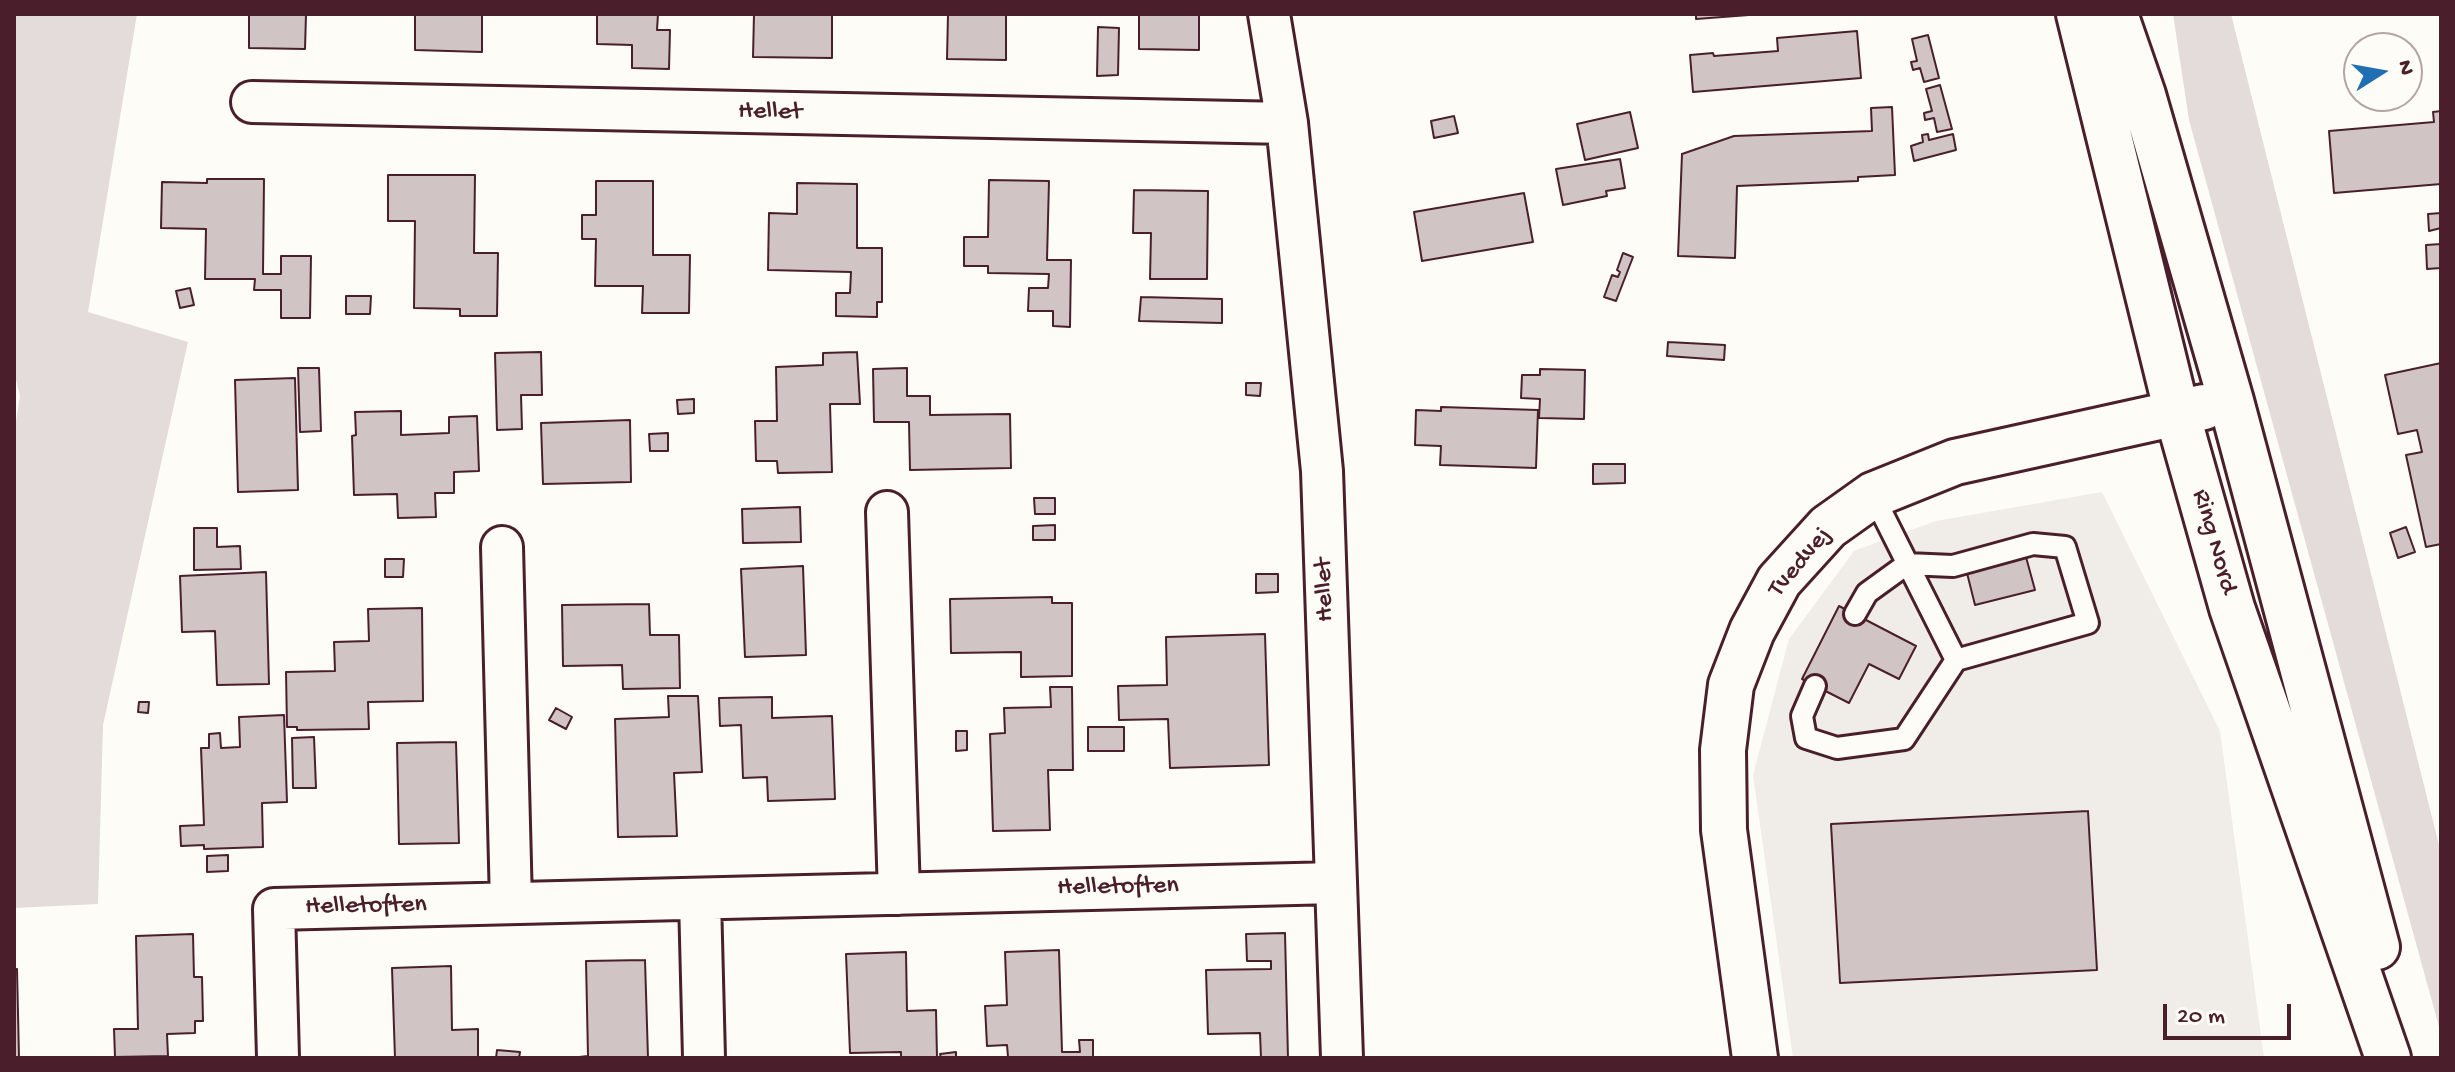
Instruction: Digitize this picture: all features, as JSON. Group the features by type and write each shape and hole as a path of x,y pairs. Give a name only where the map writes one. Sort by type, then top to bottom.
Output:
{"main road":[{"name":"Ring Nord","path":"2079,14 2177,413 2232,608 2388,1058"},
{"name":"Ring Nord","path":"2115,14 2143,95 2231,401 2407,1058"},
{"name":"Tvedvej","path":"1755,1058 1724,830 1723,750 1731,685 1752,631 1779,581 1828,527 1873,495 1955,462 2231,401"}],"street":[{"name":"Hellet","path":"1269,14 1287,123 1322,471 1342,1058"},
{"name":"Hellet","path":"252,102 1287,123"},
{"path":"887,512 899,894"},
{"path":"502,547 511,903"},
{"name":"Helletoften","path":"278,1058 274,909 1336,883"},
{"path":"700,899 704,1058"}],"lane":[{"path":"1873,495 1956,660"},
{"path":"1815,686 1802,716 1806,738 1837,748 1904,739 1956,660 2088,623 2065,547 2033,544 1953,566 1907,564 1867,593 1855,614"}],"shaded area":[{"path":"14,14 137,14 88,312 188,342 103,725 98,904 14,908 14,434 20,396 14,371"},
{"path":"2173,14 2231,14 2441,853 2441,1034 2189,120"},
{"path":"2102,492 2220,731 2264,1058 1793,1058 1753,775 1789,639 1854,551 1936,521"}],"building":[{"path":"249,14 306,14 305,49 249,48"},
{"path":"415,14 482,14 482,52 415,50"},
{"path":"597,14 658,14 657,30 670,30 669,69 632,68 632,45 597,44"},
{"path":"754,14 832,14 832,58 753,57"},
{"path":"948,14 1006,14 1006,60 947,59"},
{"path":"1139,14 1199,14 1199,50 1139,49"},
{"path":"1696,14 1749,14 1749,15 1696,19"},
{"path":"1098,27 1119,28 1118,75 1097,76"},
{"path":"1857,31 1861,78 1693,92 1690,55 1778,51 1777,38"},
{"path":"1928,35 1939,78 1924,82 1920,68 1913,70 1911,62 1917,61 1912,39"},
{"path":"1940,85 1952,129 1937,132 1934,118 1925,120 1924,113 1932,111 1926,89"},
{"path":"1892,107 1895,175 1858,177 1858,181 1737,186 1735,258 1678,256 1682,154 1734,136 1872,131 1871,108"},
{"path":"2441,111 2441,184 2334,193 2329,131 2434,122 2433,112"},
{"path":"1630,112 1638,148 1585,160 1577,124"},
{"path":"1454,116 1458,133 1434,138 1431,121"},
{"path":"1928,134 1929,140 1953,134 1956,150 1914,161 1911,146 1923,142 1922,135"},
{"path":"1620,159 1625,188 1606,191 1607,196 1563,205 1556,169"},
{"path":"388,175 475,175 474,253 498,253 497,316 460,316 460,309 414,308 415,221 388,221"},
{"path":"207,179 264,179 263,274 281,274 281,256 311,256 310,318 281,318 281,290 254,290 255,279 205,279 206,229 161,228 162,182 207,183"},
{"path":"989,180 1049,181 1047,260 1071,260 1070,327 1053,326 1053,311 1028,311 1029,288 1048,288 1049,274 988,273 988,266 964,266 964,237 988,237"},
{"path":"596,181 653,181 653,255 690,255 689,313 642,313 643,286 595,286 596,239 582,239 582,215 596,215"},
{"path":"797,183 857,184 857,248 882,248 882,302 877,302 877,317 836,316 836,293 850,293 851,272 768,270 769,213 797,214"},
{"path":"1134,190 1208,191 1207,279 1150,279 1151,233 1133,233"},
{"path":"1524,193 1533,242 1422,261 1414,212"},
{"path":"2441,213 2441,228 2429,231 2428,214"},
{"path":"2441,244 2441,268 2427,269 2426,245"},
{"path":"1623,253 1633,257 1616,301 1604,297 1612,275 1618,277 1620,272 1617,270"},
{"path":"190,288 194,305 180,308 176,291"},
{"path":"346,296 371,296 370,314 346,314"},
{"path":"1141,297 1222,299 1222,323 1139,321"},
{"path":"1668,342 1725,345 1724,360 1667,356"},
{"path":"541,352 542,395 521,395 522,429 497,430 495,353"},
{"path":"857,352 860,404 830,404 832,472 778,473 777,461 756,461 755,421 777,421 776,367 823,365 823,353"},
{"path":"2441,363 2441,544 2426,547 2406,455 2422,452 2417,430 2398,434 2385,375"},
{"path":"298,368 319,368 321,431 300,432"},
{"path":"907,368 907,396 930,396 930,415 1010,414 1011,468 910,470 909,422 874,422 873,369"},
{"path":"1540,369 1585,370 1584,419 1539,418 1540,399 1521,398 1522,375 1540,375"},
{"path":"295,378 298,490 238,492 235,380"},
{"path":"1246,383 1261,383 1260,396 1246,395"},
{"path":"694,399 694,413 678,414 677,400"},
{"path":"1441,407 1538,410 1536,468 1440,465 1441,446 1415,445 1416,410 1441,411"},
{"path":"401,411 401,435 449,433 449,417 477,416 479,471 454,472 454,493 435,493 436,517 398,518 397,494 354,495 352,436 356,435 355,412"},
{"path":"630,420 631,482 543,484 541,423"},
{"path":"668,433 668,451 650,451 649,434"},
{"path":"1593,464 1625,464 1625,483 1593,484"},
{"path":"1034,498 1055,498 1055,514 1035,514"},
{"path":"800,507 801,542 743,543 742,509"},
{"path":"1055,525 1055,540 1033,540 1033,526"},
{"path":"2406,527 2415,552 2398,558 2390,533"},
{"path":"194,528 217,528 217,547 240,546 241,569 194,570"},
{"path":"2023,546 2035,590 1975,605 1964,561"},
{"path":"385,559 404,559 403,577 385,577"},
{"path":"803,566 806,655 745,657 741,569"},
{"path":"266,572 269,684 217,685 215,631 182,632 180,576"},
{"path":"1256,574 1278,574 1278,592 1256,593"},
{"path":"1052,597 1052,603 1072,603 1072,676 1021,677 1021,652 951,653 950,599"},
{"path":"649,604 650,635 679,635 680,688 623,689 622,665 563,666 562,605"},
{"path":"1839,606 1916,646 1899,679 1869,664 1849,703 1802,679"},
{"path":"422,608 423,701 368,702 369,729 297,730 297,727 287,727 286,672 335,671 334,642 369,641 368,609"},
{"path":"1265,634 1269,765 1170,768 1168,719 1119,720 1118,686 1167,685 1166,637"},
{"path":"1050,687 1072,687 1073,770 1048,770 1050,830 993,831 990,734 1005,733 1004,708 1051,707"},
{"path":"668,696 698,696 702,772 674,773 677,836 618,837 615,719 669,717"},
{"path":"772,697 772,718 832,716 835,799 768,801 767,777 743,778 741,725 720,726 719,698"},
{"path":"139,702 149,702 148,713 138,712"},
{"path":"556,708 572,717 566,729 549,720"},
{"path":"284,715 287,802 262,803 263,847 204,849 204,845 181,846 180,826 204,825 201,748 209,748 209,734 220,733 221,748 240,747 239,717"},
{"path":"1088,727 1124,727 1124,751 1088,751"},
{"path":"956,731 967,731 967,750 956,751"},
{"path":"314,737 316,788 293,788 292,738"},
{"path":"456,742 459,843 399,844 397,743"},
{"path":"2088,811 2097,970 1840,983 1831,824"},
{"path":"228,855 228,871 207,872 207,856"},
{"path":"1285,933 1288,1058 1261,1058 1260,1033 1208,1034 1206,970 1271,969 1271,961 1247,961 1246,934"},
{"path":"193,934 194,977 202,977 203,1021 195,1021 195,1033 167,1034 168,1056 115,1057 114,1029 138,1029 136,936"},
{"path":"1059,950 1062,1052 1080,1052 1079,1040 1093,1040 1093,1058 1008,1057 1007,1045 987,1046 985,1006 1007,1005 1005,952"},
{"path":"906,952 907,1011 936,1010 937,1058 901,1058 901,1052 850,1053 846,954"},
{"path":"645,960 648,1058 570,1058 588,1056 586,961"},
{"path":"451,966 452,1030 478,1029 478,1058 395,1058 392,968"},
{"path":"17,969 19,1058 14,1058 14,970"},
{"path":"497,1050 520,1052 519,1058 496,1058"},
{"path":"956,1052 956,1058 941,1058 940,1054"}]}
